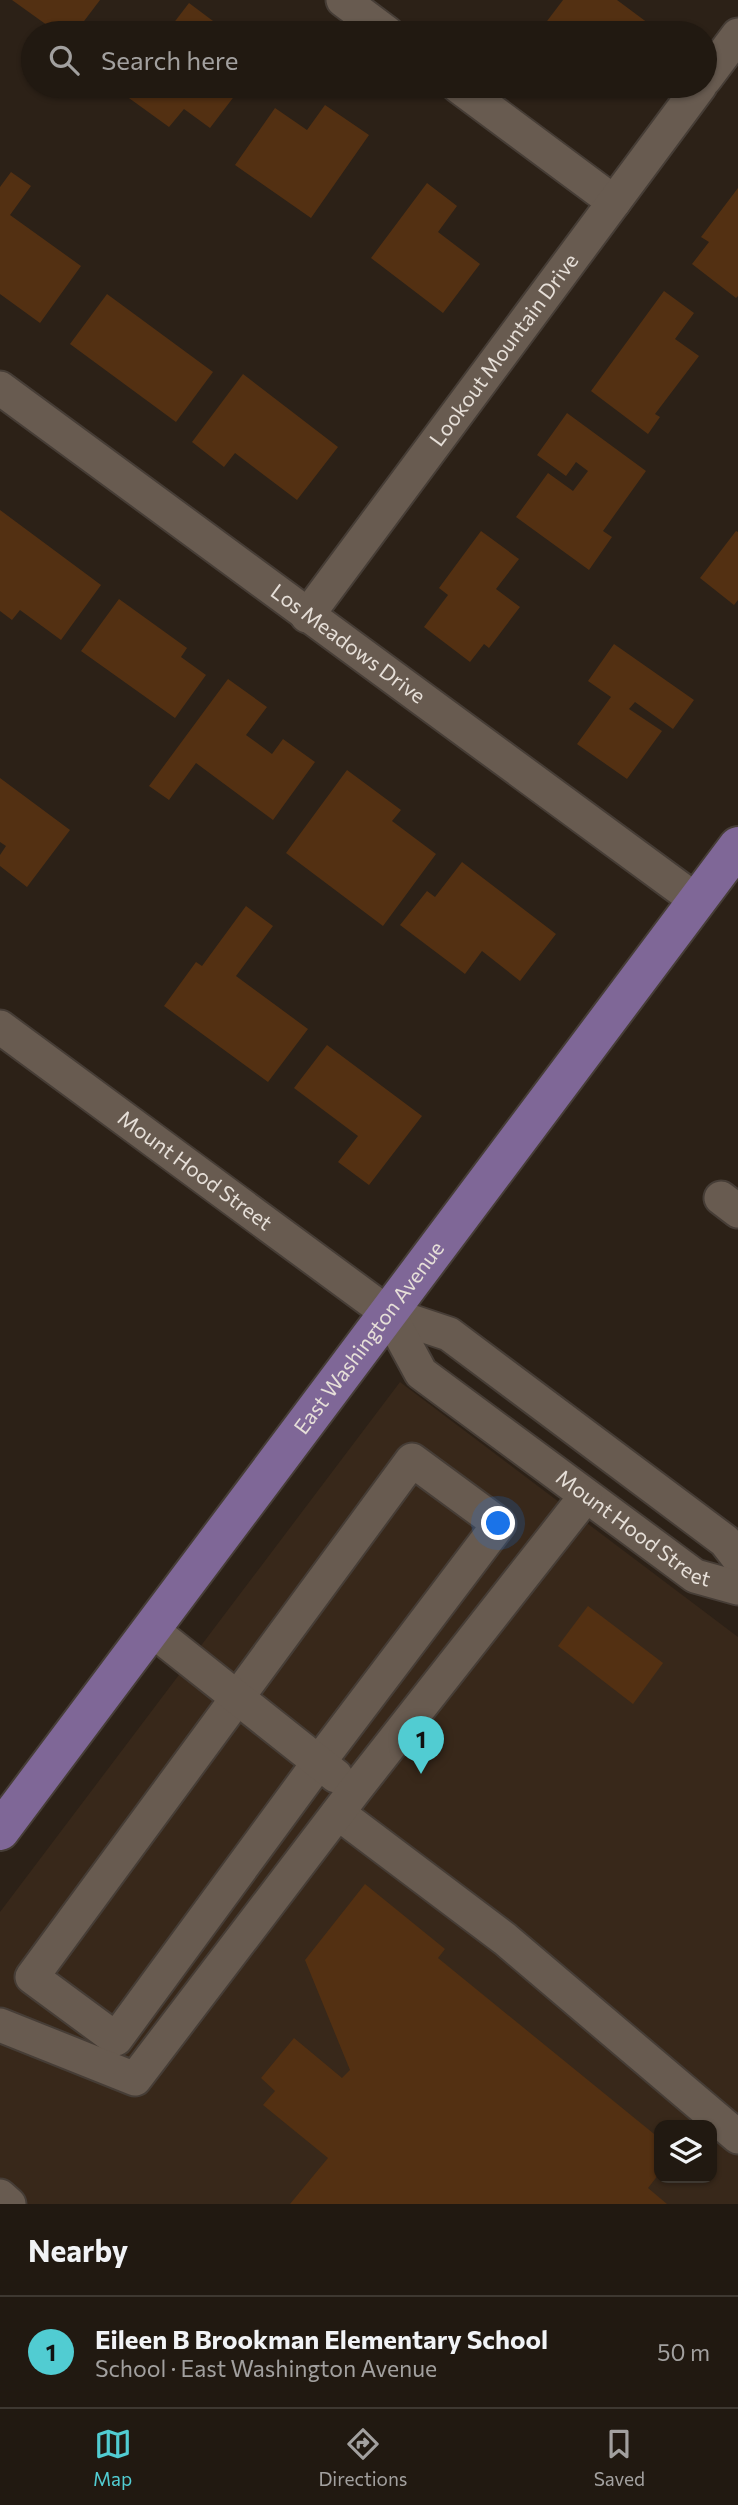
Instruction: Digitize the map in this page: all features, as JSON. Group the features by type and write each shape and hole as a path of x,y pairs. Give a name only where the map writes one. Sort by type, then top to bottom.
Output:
{"main road":[{"name":"East Washington Avenue","path":"0,1831 738,846"}],"street":[{"path":"343,0 371,21"},
{"path":"717,63 738,35"},
{"path":"474,98 614,202"},
{"name":"Lookout Mountain Drive","path":"307,616 691,98"},
{"name":"Los Meadows Drive","path":"0,388 697,901"},
{"name":"Mount Hood Street","path":"0,1027 389,1314 449,1334 725,1541 738,1558"},
{"name":"Mount Hood Street","path":"389,1314 421,1373 695,1576 738,1588"},
{"path":"412,1460 499,1524 319,1762 116,2039 32,1977 412,1460"},
{"path":"0,2025 135,2079 346,1802 585,1497"},
{"path":"152,1630 319,1762 346,1802 738,2137"},
{"path":"0,2196 9,2204"}],"shaded area":[{"path":"400,1382 738,1637 738,2204 14,2204 0,2194 0,1912"}],"building":[{"path":"12,0 100,0 84,21 41,21"},
{"path":"563,0 617,0 645,21 547,21"},
{"path":"189,3 213,21 175,21"},
{"path":"129,98 233,98 210,128 184,109 169,127"},
{"path":"325,105 369,135 311,218 235,165 275,108 307,130"},
{"path":"11,172 31,186 10,215 81,266 40,323 0,294 0,187"},
{"path":"427,183 457,206 438,232 480,264 443,313 371,258"},
{"path":"738,188 736,298 692,264 709,242 701,237"},
{"path":"664,291 694,313 675,339 699,356 655,414 660,417 648,434 591,391"},
{"path":"107,294 213,372 176,422 70,344"},
{"path":"243,374 338,447 297,500 235,453 224,467 192,442"},
{"path":"567,413 646,471 603,531 612,537 589,570 516,517 548,473 573,491 588,471 576,462 566,476 537,455"},
{"path":"0,510 101,585 61,640 20,610 12,620 0,611"},
{"path":"481,531 519,559 496,589 520,607 489,648 484,644 470,662 424,627 448,595 439,588"},
{"path":"736,531 738,600 734,605 700,578"},
{"path":"119,599 187,648 181,657 206,675 175,718 81,651"},
{"path":"614,644 694,700 673,729 635,702 629,709 662,731 627,779 577,744 611,697 588,681"},
{"path":"228,679 267,707 246,735 272,754 283,739 315,762 273,820 196,763 169,800 149,786"},
{"path":"347,770 401,810 392,821 436,854 383,926 286,853"},
{"path":"0,778 70,830 27,887 0,866 0,855 6,846 0,842"},
{"path":"462,862 556,934 520,981 482,951 465,974 400,925 427,891 435,897"},
{"path":"246,906 273,926 236,976 308,1029 268,1082 164,1006 196,962 202,966"},
{"path":"327,1045 422,1116 369,1185 338,1162 358,1136 294,1088"},
{"path":"588,1606 663,1663 633,1704 558,1646"},
{"path":"365,1884 445,1949 438,1958 654,2134 654,2180 648,2188 667,2204 290,2204 328,2158 263,2105 275,2091 261,2078 294,2038 342,2078 350,2070 305,1960"}],"place":[{"name":"Eileen B Brookman Elementary School","path":"421,1774"}]}
